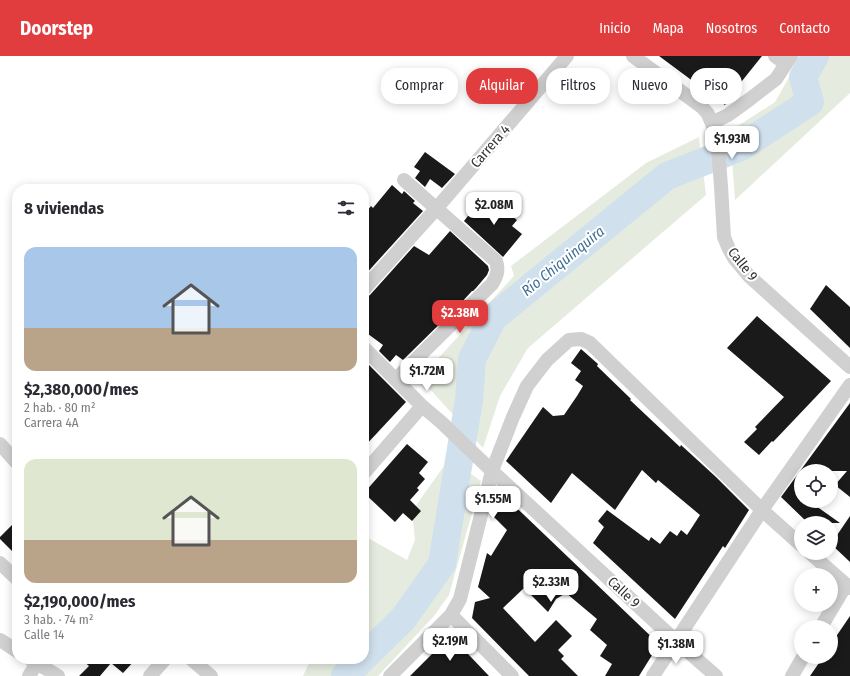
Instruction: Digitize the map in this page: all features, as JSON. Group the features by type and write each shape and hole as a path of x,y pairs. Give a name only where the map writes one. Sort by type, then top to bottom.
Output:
{"street":[{"name":"Carrera 4","path":"369,283 436,209 567,56"},
{"name":"Calle 9","path":"633,56 702,107 708,114 717,136 724,236 734,258 749,276 850,367"},
{"path":"712,122 728,115 776,79 784,59"},
{"path":"396,379 492,284 498,272 496,261 404,180"},
{"path":"390,676 451,615 460,599 492,471 513,417 527,386 547,360 569,340 581,339 590,343 762,510 794,539"},
{"name":"Calle 9","path":"369,353 422,406 676,641 716,676"},
{"path":"653,676 762,510 850,385"},
{"path":"369,467 422,406"},
{"path":"0,444 12,457"},
{"path":"818,560 848,587 826,620"},
{"path":"0,563 12,574"},
{"path":"451,615 512,676"},
{"path":"0,640 12,648"},
{"path":"29,676 35,664"},
{"path":"42,664 58,676"},
{"path":"150,676 161,664"},
{"path":"197,664 211,676"},
{"path":"792,676 799,664"}],"shaded area":[{"path":"801,56 850,56 850,93 735,200 730,131 775,102"},
{"path":"699,137 706,195 528,348 500,396 483,448 420,378 514,276 511,266 646,163"},
{"path":"449,459 481,481 449,595 434,616 378,676 303,676 309,664 369,664 369,539 407,560 415,540 412,511"}],"building":[{"path":"659,56 762,56 742,81 742,68 690,68 690,79 682,73 682,68 675,68"},
{"path":"425,152 455,174 442,188 430,179 425,187 415,178 420,171 414,167"},
{"path":"392,185 402,194 404,191 415,201 413,203 423,211 369,270 369,209 371,206 373,208"},
{"path":"483,197 494,206 496,204 517,220 512,226 522,234 503,257 464,221"},
{"path":"450,231 488,266 489,270 487,275 476,288 403,360 396,355 390,362 379,351 383,345 369,335 369,296 414,246 429,255"},
{"path":"826,285 850,307 850,348 810,309"},
{"path":"757,316 831,381 759,455 744,442 757,429 755,427 784,397 727,348"},
{"path":"581,349 598,364 597,366 631,399 630,400 680,447 681,445 716,477 749,510 725,548 723,546 675,619 593,543 604,527 598,521 607,510 649,541 651,537 660,544 670,531 677,536 681,530 687,535 700,515 658,480 656,483 642,470 615,510 572,473 551,503 506,461 543,407 553,416 564,415 577,396 583,386 575,380 581,371 571,363"},
{"path":"369,365 406,402 369,442"},
{"path":"850,403 850,497 838,487 838,482 847,471 838,471 838,464 805,464"},
{"path":"407,444 428,462 419,473 425,479 417,488 419,490 410,500 421,511 412,521 403,513 395,522 369,498 369,487"},
{"path":"794,479 794,508 819,508 830,516 801,516 781,497"},
{"path":"500,492 659,644 639,676 605,676 612,664 600,656 607,645 590,630 597,619 566,593 556,599 548,612 524,588 503,608 535,642 556,620 572,636 558,650 564,656 561,659 578,676 529,676 472,618 475,602 490,598 478,587 487,553 491,556 507,530 494,517"},
{"path":"850,516 850,562 838,551 838,534"},
{"path":"12,525 12,551 0,539 0,537"},
{"path":"850,616 850,676 810,676 818,664 838,664 838,634"},
{"path":"450,635 489,676 410,676 436,650"},
{"path":"87,664 110,664 100,676 79,676 89,666"},
{"path":"112,664 131,664 123,673"}],"waterway":[{"name":"Río Chiquinquira","path":"369,652 403,619 442,564 469,400 472,359 493,318 667,176 741,147 810,102 803,77 815,56"},
{"name":"Río Chiquinquira","path":"345,676 357,664"}]}
